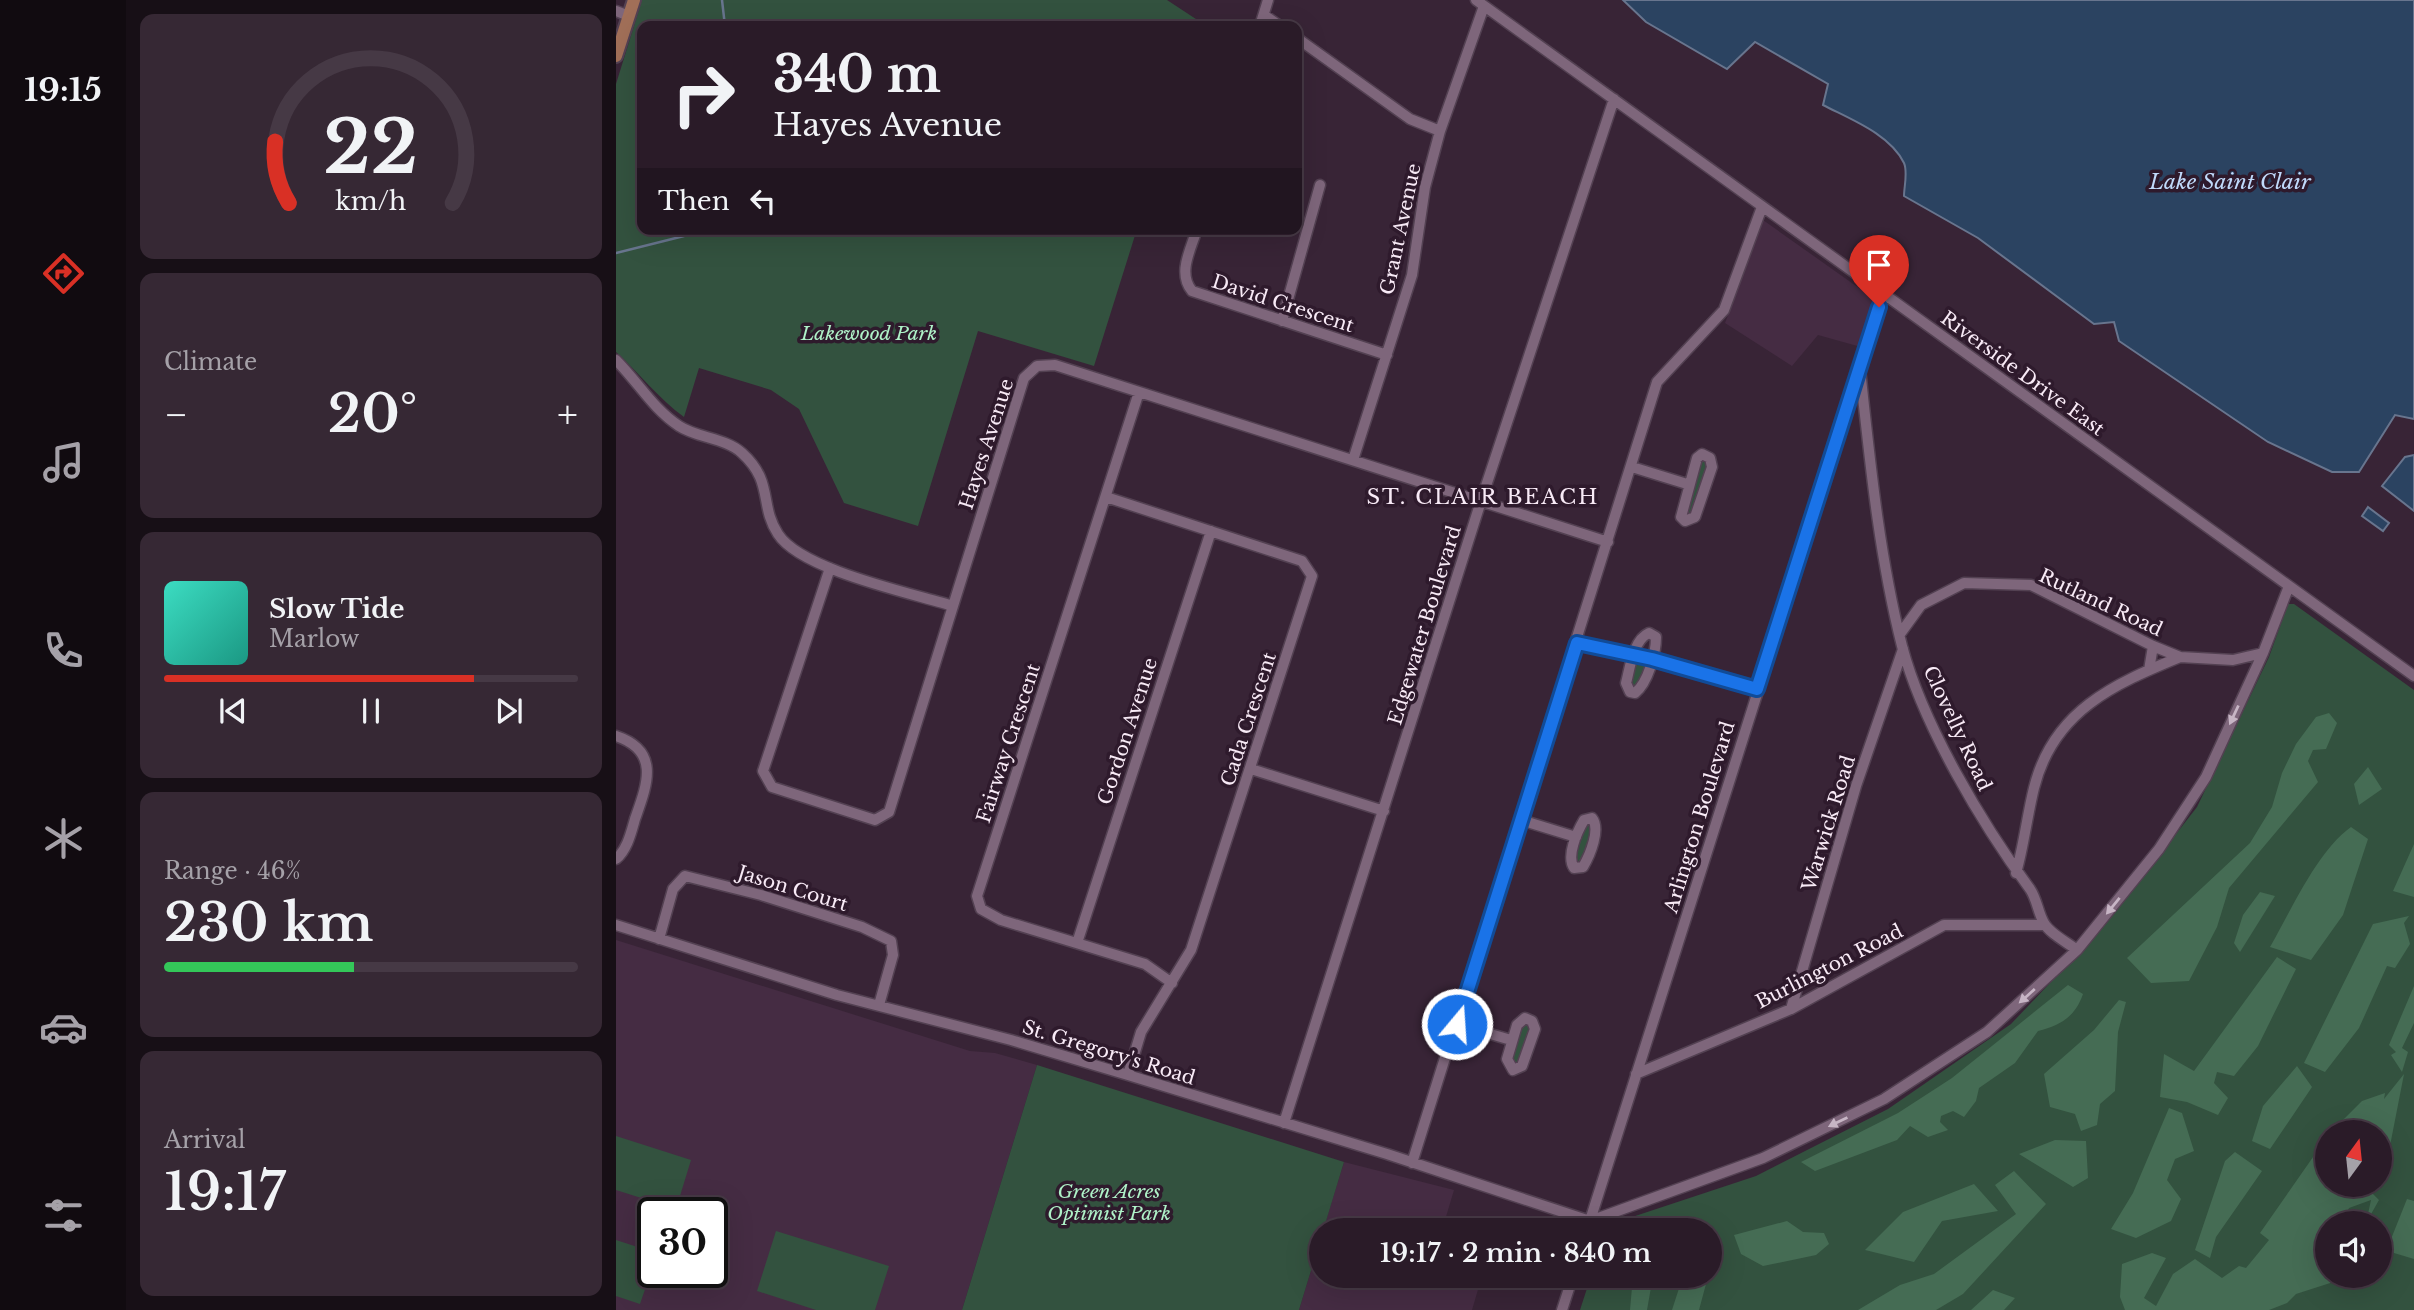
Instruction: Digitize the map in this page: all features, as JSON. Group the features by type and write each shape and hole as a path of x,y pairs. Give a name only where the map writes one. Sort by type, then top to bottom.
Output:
{"main road":[{"path":"616,56 622,14 634,0"}],"street":[{"path":"1262,21 1268,0"},
{"name":"Riverside Drive East","path":"1480,3 2414,676"},
{"name":"Grant Avenue","path":"1353,460 1412,275 1424,187 1480,3"},
{"path":"1264,15 1273,21"},
{"path":"1302,42 1410,119 1440,131"},
{"name":"Edgewater Boulevard","path":"1284,1123 1481,501 1614,99"},
{"path":"1282,321 1320,185"},
{"path":"1412,1163 1657,382 1724,310 1762,206"},
{"name":"David Crescent","path":"1195,235 1184,272 1185,283 1192,291 1387,355"},
{"name":"Arlington Boulevard","path":"1591,1218 1859,365 1884,294"},
{"path":"616,360 662,413 680,427 739,450 756,467 764,481 777,533 795,552 830,568 953,606 889,812 875,820 772,787 763,771 830,568"},
{"name":"Hayes Avenue","path":"953,606 1024,378 1031,369 1055,365 1608,542"},
{"name":"Clovelly Road","path":"1859,365 1880,546 1903,649 1925,708 1981,818 2016,873 2032,891 2045,925"},
{"name":"Fairway Crescent","path":"1139,392 977,896 981,909 1001,920 1145,964 1172,983"},
{"path":"1702,454 1708,456 1712,467 1695,517 1688,521 1680,515 1687,484 1697,458 1702,454"},
{"path":"1632,467 1687,484"},
{"name":"Cada Crescent","path":"1106,497 1302,561 1311,576 1191,950 1141,1032 1128,1075"},
{"name":"Gordon Avenue","path":"1077,943 1211,531"},
{"name":"Rutland Road","path":"1900,634 1921,605 1965,583 2031,585 2152,646 2180,657 2233,660 2263,653"},
{"path":"1608,1218 1762,1158 1884,1099 1987,1032 2077,950 2159,849 2206,777 2263,653 2282,598 2289,586"},
{"path":"1649,633 1656,637 1652,659 1642,686 1634,693 1626,689 1640,638 1649,633"},
{"path":"1577,643 1652,659 1757,689"},
{"path":"2149,670 2152,646"},
{"name":"Warwick Road","path":"1791,1009 1856,786 1903,649"},
{"path":"2016,873 2034,786 2051,746 2088,702 2138,672 2180,657"},
{"path":"616,736 633,742 639,749 646,761 648,776 629,839 616,859"},
{"path":"1251,769 1384,811"},
{"path":"1521,820 1576,837"},
{"path":"1584,820 1595,821 1596,828 1587,861 1579,869 1571,864 1576,837 1584,820"},
{"name":"Jason Court","path":"659,939 673,890 685,876 761,895 862,927 891,941 893,955 879,1005"},
{"name":"St. Gregory's Road","path":"616,925 837,995 1128,1075 1284,1123 1412,1163 1566,1218"},
{"name":"Burlington Road","path":"1636,1074 1791,1009 1944,925 2045,925"},
{"path":"2045,925 2077,950"},
{"path":"1521,1020 1532,1021 1535,1029 1522,1066 1516,1070 1507,1065 1511,1040 1521,1020"},
{"path":"1457,1024 1511,1040"},
{"path":"1562,1310 1569,1288"}],"shaded area":[{"path":"1763,220 1873,298 1861,347 1818,335 1792,366 1725,323"},
{"path":"616,940 970,1051 995,1053 1037,1065 962,1310 616,1310"},
{"path":"1344,1162 1454,1190 1446,1218 1327,1218"},
{"path":"1309,1277 1309,1288 1478,1288 1472,1310 1299,1310"}],"green space":[{"name":"Lakewood Park","path":"642,0 1167,0 1199,21 637,21 637,235 1135,235 1094,366 978,331 918,526 844,503 799,409 771,390 699,368 684,417 616,352 616,84"},
{"path":"1703,459 1709,463 1694,512 1686,517 1697,464"},
{"path":"2288,604 2294,604 2414,690 2414,1310 1580,1310 1587,1288 1722,1288 1722,1218 1629,1218 1756,1176 1888,1109 2011,1024 2105,925 2197,807 2269,657"},
{"path":"1635,662 1646,666 1634,689 1629,687"},
{"path":"2329,713 2337,723 2326,749 2313,750 2308,761 2318,782 2229,888 2217,927 2189,981 2151,983 2127,958 2250,843 2272,807 2282,773 2296,744 2316,717"},
{"path":"2368,767 2382,789 2359,805 2354,784"},
{"path":"1588,823 1593,827 1584,862 1575,863 1583,826"},
{"path":"2351,827 2368,839 2343,915 2311,960 2270,947 2316,866"},
{"path":"2414,844 2414,897 2393,891"},
{"path":"2260,892 2275,896 2240,952 2234,943 2243,915"},
{"path":"2409,916 2404,923 2410,944 2395,968 2387,966 2359,1028 2325,1072 2304,1063 2373,924"},
{"path":"2277,957 2296,969 2258,1046 2234,1076 2217,1072 2214,1083 2228,1098 2218,1115 2187,1102 2160,1097 2164,1054 2194,1071"},
{"path":"2068,985 2083,994 2076,1009 2060,1023 2038,1031 2015,1063 1979,1088 1976,1101 1964,1117 1953,1111 1941,1116 1940,1122 1948,1130 1928,1137 1910,1126 1897,1140 1815,1171 1801,1162 1898,1113 1952,1078"},
{"path":"2414,986 2414,1023 2402,1048 2408,1052 2402,1072 2391,1055 2396,1052 2389,1045"},
{"path":"2119,1000 2126,1002 2118,1032 2115,1091 2100,1104 2097,1125 2081,1131 2075,1114 2050,1107 2044,1074 2094,1030"},
{"path":"1528,1023 1531,1027 1521,1062 1514,1066 1510,1059 1522,1024"},
{"name":"Green Acres Optimist Park","path":"1037,1065 1344,1162 1327,1218 1309,1218 1309,1277 1299,1310 962,1310"},
{"path":"2297,1066 2312,1087 2270,1149 2252,1141 2263,1106"},
{"path":"2404,1074 2392,1136 2392,1120 2343,1120 2362,1101 2385,1093 2384,1099"},
{"path":"2169,1108 2182,1113 2194,1151 2175,1159 2167,1180 2181,1199 2171,1221 2136,1238 2111,1229 2133,1193"},
{"path":"616,1136 691,1160 680,1197 638,1197 616,1190"},
{"path":"2055,1140 2086,1141 2088,1178 2073,1187 2019,1154"},
{"path":"2235,1152 2262,1171 2216,1237 2210,1258 2195,1250 2225,1161"},
{"path":"2315,1154 2315,1197 2376,1197 2379,1200 2373,1211 2369,1211 2371,1200 2349,1208 2348,1211 2315,1211 2315,1288 2296,1294 2287,1303 2269,1310 2125,1310 2120,1297 2122,1264 2152,1253 2166,1258 2144,1298 2156,1306 2173,1274 2195,1259 2222,1278 2239,1266 2246,1268 2269,1240 2260,1233"},
{"path":"2014,1171 2046,1204 1963,1294 1936,1310 1858,1310 1900,1285 1934,1274 2016,1214 1995,1185"},
{"path":"1974,1184 1998,1211 1942,1221 1914,1262 1865,1250 1903,1212"},
{"path":"2407,1199 2414,1201 2414,1259 2394,1253 2392,1236"},
{"path":"1787,1221 1803,1232 1824,1233 1829,1244 1816,1255 1763,1266 1741,1254 1734,1235"},
{"path":"776,1231 889,1266 875,1310 816,1310 757,1291"},
{"path":"616,1240 637,1247 637,1288 645,1288 640,1304 616,1296"},
{"path":"1632,1288 1651,1288 1647,1310 1630,1310"},
{"path":"1679,1288 1705,1288 1699,1310 1672,1310"},
{"path":"1993,1290 2015,1298 2004,1310 1971,1310"}],"water":[{"name":"Lake Saint Clair","path":"1623,0 2414,0 2414,419 2395,415 2359,472 2332,472 2268,442 2119,341 2114,322 2094,324 1978,238 1904,196 1905,167 1898,153 1868,128 1823,105 1828,84 1755,42 1727,69 1646,22"},
{"path":"2414,455 2414,511 2382,486 2405,457"},
{"path":"2368,507 2389,523 2383,531 2362,516"}],"waterway":[{"path":"722,0 724,21"},
{"path":"616,253 686,235"}],"district":[{"name":"ST. CLAIR BEACH","path":"1483,497"}],"route":[{"path":"1457,1024 1577,643 1652,659 1757,689 1879,307"}]}
